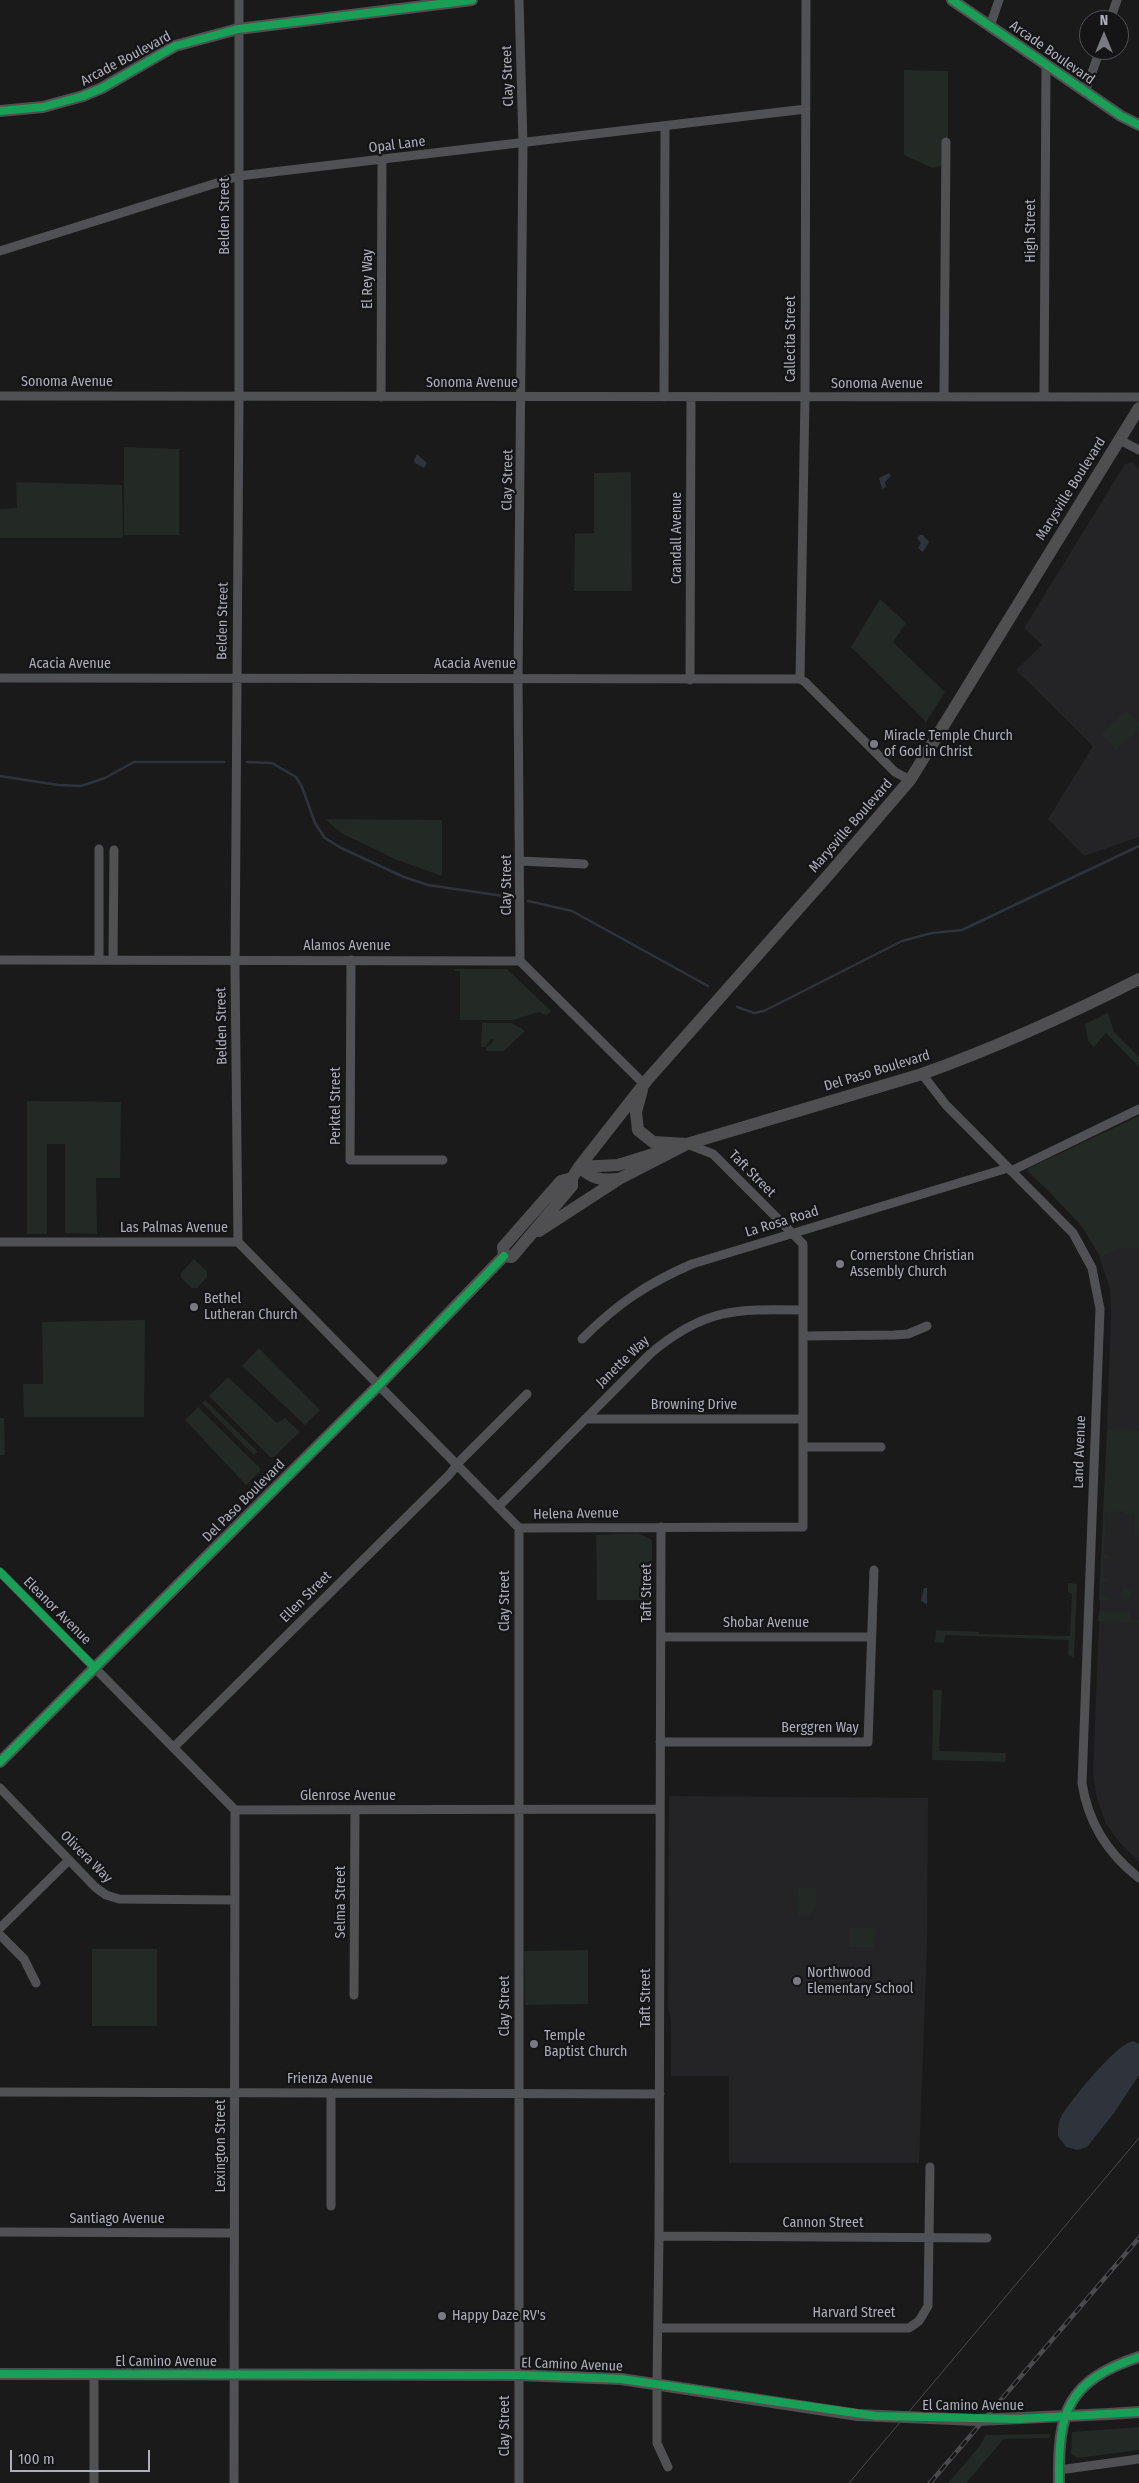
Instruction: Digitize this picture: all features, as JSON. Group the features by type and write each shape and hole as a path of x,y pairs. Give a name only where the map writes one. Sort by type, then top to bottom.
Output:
{"main road":[{"name":"Arcade Boulevard","path":"0,111 43,107 83,96 102,88 176,46 238,29 472,0"},
{"name":"Arcade Boulevard","path":"952,0 1085,92 1139,125"},
{"name":"Marysville Boulevard","path":"572,1178 561,1181 503,1247 504,1256 512,1257 572,1186 572,1178 579,1167 644,1084 910,780 1139,408"},
{"name":"Del Paso Boulevard","path":"523,1243 619,1179 687,1144 922,1074 1019,1036 1139,979"},
{"path":"644,1084 636,1112 638,1130 652,1142 687,1144"},
{"path":"579,1167 618,1165 687,1144"},
{"path":"579,1167 592,1178 604,1181 619,1179"},
{"name":"Del Paso Boulevard","path":"0,1762 378,1386 504,1256"},
{"path":"1059,2483 1063,2421 1073,2399 1092,2378 1109,2368 1139,2357"},
{"name":"El Camino Avenue","path":"0,2374 519,2375 621,2379 657,2383 858,2415 977,2420 1139,2412"}],"street":[{"name":"Belden Street","path":"238,1242 235,960 239,396 239,0"},
{"name":"Clay Street","path":"519,0 523,144 518,678 520,961"},
{"name":"Callecita Street","path":"800,679 805,398 806,0"},
{"path":"990,26 999,0"},
{"path":"1085,92 1096,60"},
{"name":"High Street","path":"1044,397 1046,64"},
{"name":"Opal Lane","path":"0,251 239,176 382,161 806,110"},
{"path":"664,397 665,127"},
{"path":"944,397 946,142"},
{"name":"El Rey Way","path":"381,397 382,161"},
{"name":"Sonoma Avenue","path":"0,396 1139,397"},
{"name":"Crandall Avenue","path":"690,680 691,397"},
{"path":"1120,440 1139,450"},
{"name":"Acacia Avenue","path":"0,678 800,679"},
{"path":"800,679 806,682 895,772 910,780"},
{"path":"99,850 99,960"},
{"path":"113,960 114,850"},
{"path":"520,861 584,864"},
{"path":"99,863 114,864"},
{"name":"Alamos Avenue","path":"0,960 520,961"},
{"name":"Perktel Street","path":"351,960 350,1160 443,1160"},
{"path":"520,961 644,1084"},
{"name":"Land Avenue","path":"922,1074 937,1095 1073,1233 1088,1259 1096,1282 1100,1309 1081,1773 1087,1806 1096,1830 1112,1853 1139,1878"},
{"name":"La Rosa Road","path":"582,1339 623,1301 668,1274 692,1264 1010,1170 1139,1109"},
{"name":"Taft Street","path":"687,1144 713,1154 803,1244 804,1528"},
{"name":"Las Palmas Avenue","path":"0,1242 238,1242 378,1386"},
{"name":"Janette Way","path":"498,1507 651,1353 679,1332 695,1323 730,1312 743,1310 803,1310"},
{"path":"803,1336 894,1335 915,1332 927,1326"},
{"name":"Helena Avenue","path":"378,1386 519,1528 804,1528"},
{"path":"458,1466 461,1460 527,1394"},
{"name":"Browning Drive","path":"585,1419 803,1419"},
{"path":"803,1447 881,1447"},
{"name":"Ellen Street","path":"174,1747 458,1466"},
{"name":"Taft Street","path":"661,1527 657,2443 668,2467"},
{"name":"Clay Street","path":"519,1528 519,2483"},
{"name":"Berggren Way","path":"660,1742 868,1742 874,1570"},
{"name":"Eleanor Avenue","path":"0,1572 95,1668"},
{"name":"Shobar Avenue","path":"661,1637 871,1637"},
{"path":"95,1668 236,1810"},
{"name":"Olivera Way","path":"0,1788 95,1887 112,1898 234,1900"},
{"name":"Glenrose Avenue","path":"236,1810 660,1810"},
{"name":"Lexington Street","path":"234,2483 234,1900 236,1810"},
{"name":"Selma Street","path":"354,1810 354,1995"},
{"path":"0,1928 69,1860"},
{"path":"0,1935 24,1959 36,1983"},
{"name":"Frienza Avenue","path":"0,2092 660,2094"},
{"path":"331,2093 331,2206"},
{"name":"Harvard Street","path":"658,2328 909,2328 919,2321 928,2306 930,2166"},
{"name":"Santiago Avenue","path":"0,2232 234,2233"},
{"name":"Cannon Street","path":"659,2236 987,2238"},
{"path":"94,2374 94,2483"},
{"path":"1059,2470 1139,2459"}],"shaded area":[{"path":"904,70 948,71 948,164 932,168 904,155"},
{"path":"124,447 179,449 179,535 124,535"},
{"path":"417,454 427,463 424,468 415,463 414,460"},
{"path":"1133,462 1139,469 1139,837 1084,856 1048,819 1093,746 1016,670 1042,645 1024,628 1125,464"},
{"path":"631,472 632,591 574,591 575,534 594,533 594,473"},
{"path":"889,473 891,476 885,482 886,487 882,489 879,478"},
{"path":"16,482 122,485 123,538 0,538 0,509 17,508"},
{"path":"923,535 929,542 923,552 918,548 921,543 917,538"},
{"path":"880,599 906,623 893,642 945,692 926,722 851,647"},
{"path":"1126,711 1139,722 1139,729 1116,750 1101,734"},
{"path":"325,819 442,820 442,876 397,860 341,833"},
{"path":"454,969 507,969 551,1011 547,1015 539,1012 513,1020 460,1020 460,971 454,971"},
{"path":"1108,1013 1114,1032 1139,1057 1139,1067 1106,1033 1094,1047 1088,1041 1085,1024"},
{"path":"482,1023 512,1023 525,1031 504,1051 486,1051 486,1048 494,1040 492,1039 485,1047 481,1047"},
{"path":"27,1101 121,1102 120,1178 96,1178 97,1234 65,1233 65,1144 47,1144 47,1234 27,1234"},
{"path":"1139,1116 1139,1862 1120,1843 1106,1824 1096,1795 1093,1772 1107,1429 1110,1289 1096,1247 1088,1234 1058,1200 1027,1171"},
{"path":"1139,1116 1139,1248 1121,1248 1100,1257 1082,1226 1027,1169"},
{"path":"194,1259 207,1271 207,1277 197,1288 192,1288 181,1278 181,1273"},
{"path":"145,1320 144,1417 24,1417 23,1384 43,1384 42,1322"},
{"path":"259,1348 320,1410 305,1425 242,1366"},
{"path":"228,1377 277,1423 285,1418 300,1432 274,1457 270,1457 209,1396"},
{"path":"205,1400 258,1452 254,1455 202,1403"},
{"path":"198,1407 259,1467 260,1471 246,1485 185,1420"},
{"path":"0,1418 4,1418 5,1455 0,1455"},
{"path":"1107,1429 1139,1431 1139,1533 1135,1542 1134,1577 1135,1515 1126,1514 1124,1511 1105,1513 1105,1533 1112,1535 1104,1536 1104,1555 1112,1558 1103,1559 1103,1578 1111,1581 1103,1582 1102,1596 1109,1597 1109,1600 1099,1600"},
{"path":"638,1533 652,1540 652,1600 597,1600 596,1535"},
{"path":"1068,1583 1077,1584 1074,1657 1068,1655 1069,1640 945,1635 944,1643 935,1642 936,1630 979,1632 979,1634 1070,1636 1072,1594 1068,1592"},
{"path":"924,1588 927,1588 927,1604 921,1601"},
{"path":"1124,1589 1128,1589 1131,1594 1130,1598 1124,1599 1121,1596 1121,1592"},
{"path":"1099,1611 1130,1612 1130,1619 1139,1620 1139,1623 1098,1621"},
{"path":"933,1690 942,1690 939,1751 1006,1753 1005,1762 932,1760"},
{"name":"Northwood Elementary School","path":"669,1796 928,1798 927,1943 919,2163 729,2163 729,2076 671,2076 671,2019 668,2009"},
{"path":"798,1888 816,1888 816,1906 808,1916 797,1916"},
{"path":"876,1927 874,1947 849,1947 849,1928"},
{"path":"92,1949 157,1949 157,2026 92,2026"},
{"path":"588,1950 588,2004 525,2005 524,1951"},
{"path":"1133,2041 1139,2044 1139,2075 1114,2113 1087,2147 1078,2150 1066,2147 1058,2136 1061,2117 1083,2087 1105,2062 1125,2044"},
{"path":"1139,2427 1139,2450 1078,2458 1071,2454 1072,2432"},
{"path":"1051,2434 1049,2438 1004,2439 966,2483 948,2483 979,2447 986,2435"}],"waterway":[{"path":"0,776 58,785 81,786 105,778 134,762 224,762"},
{"path":"247,762 272,763 296,777 302,787 315,823 325,838 341,848 404,877 428,885 510,897"},
{"path":"737,1007 754,1013 764,1011 902,941 932,933 962,930 1139,846"},
{"path":"528,901 572,911 708,986"}],"tram line":[{"path":"849,2483 1139,2138"}],"railway":[{"path":"930,2483 1139,2238"}],"cycle path":[{"path":"0,111 43,107 83,96 102,88 175,46 238,29 472,0"},
{"path":"952,0 1121,116 1139,125"},
{"path":"0,1762 378,1386 504,1256"},
{"path":"0,1572 95,1668"},
{"path":"1059,2483 1061,2436 1065,2418 1072,2402 1082,2388 1096,2377 1115,2366 1139,2357"},
{"path":"0,2374 519,2375 621,2379 876,2416 1018,2419 1139,2412"}],"place":[{"name":"Miracle Temple Church of God in Christ","path":"874,744"},
{"name":"Cornerstone Christian Assembly Church","path":"840,1264"},
{"name":"Bethel Lutheran Church","path":"194,1307"},
{"name":"Northwood Elementary School","path":"797,1981"},
{"name":"Temple Baptist Church","path":"534,2044"},
{"name":"Happy Daze RV's","path":"442,2316"}]}
